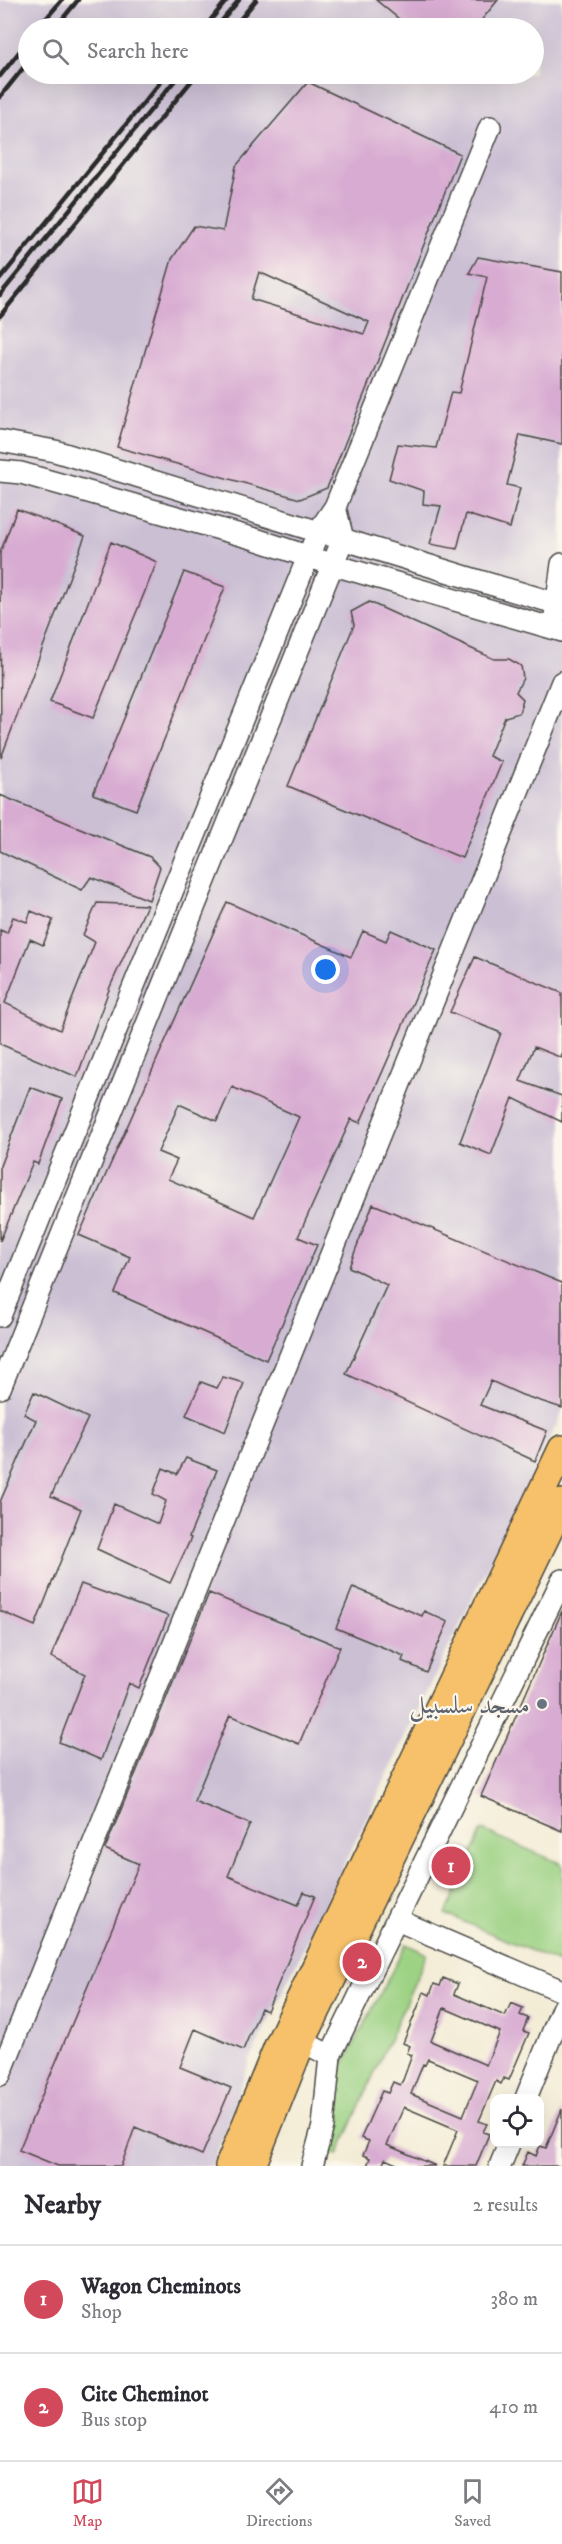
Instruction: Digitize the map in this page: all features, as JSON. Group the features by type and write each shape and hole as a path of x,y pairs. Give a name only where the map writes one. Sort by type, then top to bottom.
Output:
{"main road":[{"path":"229,2166 278,2046 562,1449"},
{"path":"252,2166 302,2041 562,1503"}],"street":[{"path":"0,1316 318,532 335,507 490,126"},
{"path":"0,441 55,451 559,604"},
{"path":"0,471 21,473 175,516 559,635 562,564"},
{"path":"0,1388 344,539 335,507"},
{"path":"404,586 413,561"},
{"path":"0,2075 562,682"},
{"path":"101,1067 126,1078"},
{"path":"312,2166 323,2126 330,2056 560,1591"},
{"path":"397,1920 562,1991"},
{"path":"528,2094 562,2009"},
{"path":"302,2041 330,2056"},
{"path":"500,2166 507,2148"}],"shaded area":[{"path":"0,0 562,0 562,1413 252,2055 212,2166 0,2166"}],"green space":[{"path":"482,1830 562,1864 562,1955 559,1963 446,1914"},
{"path":"406,1944 427,1954 338,2155 331,2153 336,2079"}],"building":[{"path":"376,0 498,0 483,18 398,18"},
{"path":"306,84 312,84 460,154 327,488 300,499 117,447 172,259 194,226 223,231 236,166","holes":["259,272 369,322 364,334 251,299"]},
{"path":"478,257 562,272 562,444 520,435 507,485 520,488 510,528 466,514 457,549 430,544 441,506 423,504 424,491 389,479 398,444 436,448 451,392 459,393 487,277 469,273"},
{"path":"17,509 85,536 1,758 0,553"},
{"path":"111,542 157,562 93,718 50,702"},
{"path":"184,572 225,587 136,810 93,794"},
{"path":"369,602 494,659 509,659 521,666 523,678 516,692 523,699 519,713 505,717 489,756 502,762 462,858 288,786 354,625 351,612"},
{"path":"0,795 150,857 160,867 149,900 91,877 82,890 0,851"},
{"path":"227,902 351,957 363,931 386,941 391,930 436,950 360,1123 351,1119 298,1237 317,1245 266,1360 115,1293 130,1257 79,1235","holes":["232,1087 299,1117 254,1217 168,1179 177,1160 158,1152 179,1104 217,1121"]},
{"path":"97,903 147,905 110,987 77,1077 0,1044 0,930 7,933 13,917 27,922 31,911 53,920 43,945 30,939 5,1003 60,1030 95,942 83,935"},
{"path":"475,957 562,993 562,1058 534,1047 520,1081 562,1096 562,1122 513,1098 491,1155 460,1142 501,1033 450,1012"},
{"path":"30,1087 62,1099 38,1164 33,1162 0,1241 0,1166"},
{"path":"373,1204 562,1283 562,1408 522,1395 491,1381 480,1405 547,1431 535,1461 346,1374 387,1285 349,1267"},
{"path":"223,1377 244,1383 225,1432 186,1415 201,1382 217,1388"},
{"path":"34,1392 88,1418 51,1496 81,1509 35,1626 0,1611 0,1502 36,1420 24,1414"},
{"path":"186,1458 217,1470 189,1537 191,1538 170,1583 97,1549 114,1504 158,1524 166,1501 153,1494 163,1468 177,1474"},
{"path":"81,1584 168,1616 139,1688 129,1683 101,1760 59,1742 85,1674 51,1657"},
{"path":"353,1587 422,1616 424,1611 448,1622 426,1672 402,1661 404,1656 336,1628"},
{"path":"209,1593 340,1647 299,1744 230,1715 194,1801 250,1824 228,1876 298,1905 304,1892 315,1896 267,2011 261,2008 243,2050 195,2029 180,2067 231,2088 202,2155 135,2127 121,2166 58,2166 19,2150 139,1864 105,1849"},
{"name":"مسجد سلسبيل","path":"562,1611 562,1831 481,1796"},
{"path":"443,1978 458,1984 454,1994 505,2016 511,2003 523,2008 520,2015 528,2018 523,2031 529,2033 509,2080 504,2078 501,2084 496,2081 479,2121 487,2124 483,2132 489,2134 476,2166 443,2166 458,2130 404,2107 387,2145 436,2166 401,2166 385,2159 382,2166 367,2166 370,2158 363,2155 369,2141 361,2138 382,2091 388,2093 393,2082 400,2085 403,2080 412,2055 407,2053 410,2046 403,2043 424,1992 430,1995 434,1984 440,1986","holes":["444,2008 500,2032 486,2065 431,2041","428,2059 478,2080 463,2116 411,2094 423,2064 425,2065"]},
{"path":"562,2109 562,2166 522,2166 528,2152 536,2156 539,2148 546,2148"}],"railway":[{"path":"47,18 62,0"},
{"path":"63,18 78,0"},
{"path":"212,18 227,0"},
{"path":"224,18 239,0"},
{"path":"241,18 256,0"},
{"path":"0,76 18,54"},
{"path":"0,97 18,74"},
{"path":"0,279 159,84"},
{"path":"0,295 172,84"},
{"path":"0,316 189,84"}],"place":[{"name":"مسجد سلسبيل","path":"542,1704"},
{"name":"Wagon Cheminots","path":"451,1866"},
{"name":"Cite Cheminot","path":"362,1962"}]}
